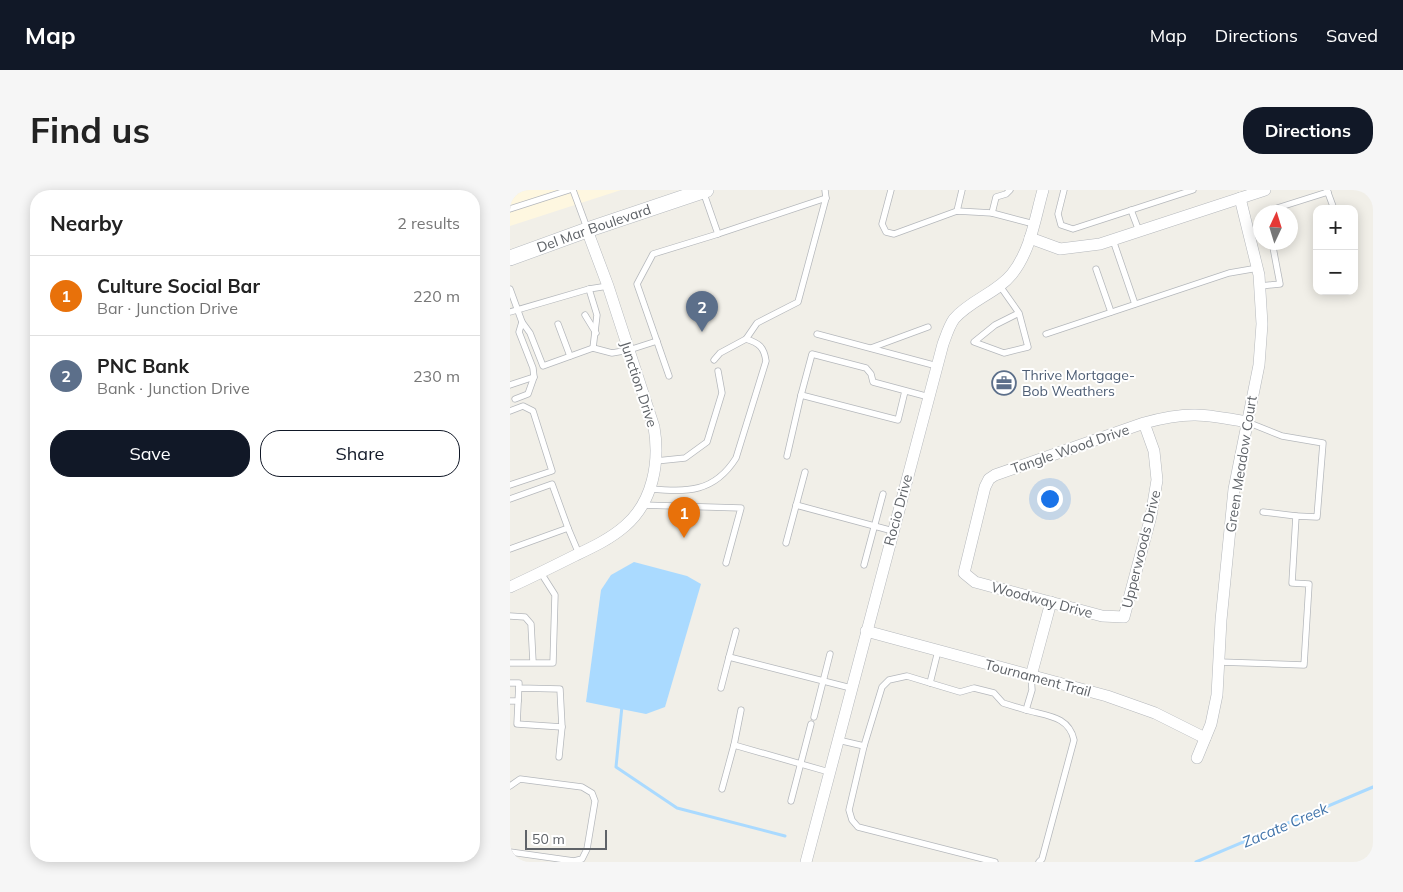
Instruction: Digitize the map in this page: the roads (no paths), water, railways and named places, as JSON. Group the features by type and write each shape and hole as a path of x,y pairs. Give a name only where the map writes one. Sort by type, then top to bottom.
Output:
{"main road":[{"name":"Del Mar Boulevard","path":"510,258 705,191"}],"street":[{"name":"Rocio Drive","path":"806,862 943,344 954,319 1000,286 1019,264 1030,238 1043,190"},
{"path":"1030,238 1060,249 1100,244 1265,190"},
{"name":"Green Meadow Court","path":"1196,758 1211,724 1217,695 1221,620 1234,489 1259,365 1262,324 1258,268 1240,198"},
{"name":"Junction Drive","path":"510,587 610,537 626,525 650,489 656,461 657,445 654,427 608,286 587,230"},
{"name":"Tangle Wood Drive","path":"964,573 985,487 995,475 1166,417 1189,414 1247,422"},
{"name":"Upperwoods Drive","path":"1124,617 1151,516 1157,480 1154,451 1144,423"},
{"name":"Woodway Drive","path":"964,573 975,582 1102,616 1124,617"},
{"path":"1031,676 1051,602"},
{"name":"Tournament Trail","path":"866,631 1128,703 1155,713 1205,738"}],"lane":[{"path":"510,209 569,190"},
{"path":"574,190 587,230"},
{"path":"714,360 720,353 746,339 757,323 798,302 826,198 825,190"},
{"path":"891,190 882,224 886,232 894,234 957,211 992,213 1034,224"},
{"path":"957,211 962,190"},
{"path":"992,213 996,197 1006,194 1010,190"},
{"path":"1064,190 1058,214 1060,226 1073,229 1193,190"},
{"path":"705,191 718,234"},
{"path":"1286,205 1328,191 1333,205"},
{"path":"669,376 637,284 653,254 826,198"},
{"path":"1131,210 1139,231"},
{"path":"1113,240 1136,304"},
{"path":"1260,286 1280,284 1274,250"},
{"path":"1046,334 1228,273 1258,268"},
{"path":"1096,269 1111,312"},
{"path":"510,312 550,300 578,295 589,289 608,286"},
{"path":"1000,286 1019,313 1028,347 1004,353 974,342 995,325 1019,313"},
{"path":"589,289 597,315 593,348"},
{"path":"510,290 522,322 530,333 542,366 593,348 612,354 657,341"},
{"path":"550,300 552,307"},
{"path":"585,315 596,333"},
{"path":"515,398 528,394 534,377 533,368 518,332 522,322"},
{"path":"558,324 570,356"},
{"path":"870,348 928,327"},
{"path":"817,334 937,366"},
{"path":"650,489 680,492 702,488 718,479 733,463 766,361 764,350 758,342 746,339"},
{"path":"787,456 812,354 866,368 871,374 873,382 929,397"},
{"path":"656,461 685,458 708,442 722,394 718,371"},
{"path":"510,385 534,377"},
{"path":"801,395 898,420 905,391"},
{"path":"510,410 523,406 533,410 552,471 510,485"},
{"path":"1247,422 1282,436 1323,443 1317,517 1263,512"},
{"path":"786,543 805,472"},
{"path":"510,499 552,484 579,554"},
{"path":"864,565 883,494"},
{"path":"641,505 742,508 726,563"},
{"path":"796,505 893,531"},
{"path":"1219,662 1304,666 1308,584 1292,583 1296,516"},
{"path":"510,549 568,528"},
{"path":"510,663 553,663 555,595 541,573"},
{"path":"510,616 525,617 531,624 532,662"},
{"path":"721,688 736,631"},
{"path":"930,683 938,651"},
{"path":"814,717 830,654"},
{"path":"729,657 852,688"},
{"path":"995,862 858,827 852,820 849,810 864,746 882,687 889,680 907,676 960,692 974,688 994,693 1003,703 1064,721 1072,730 1074,740 1042,859 1039,862"},
{"path":"1026,710 1032,690 1031,676"},
{"path":"510,683 519,683 513,724 562,727"},
{"path":"519,688 560,689 562,727 559,758"},
{"path":"510,701 518,700"},
{"path":"722,789 734,746 741,710"},
{"path":"791,801 811,724"},
{"path":"838,740 864,746"},
{"path":"734,746 830,772"},
{"path":"510,786 520,779 582,787 592,793 595,801 587,849 582,858 574,861 510,852"}],"water":[{"path":"634,562 687,576 701,584 665,707 646,714 586,702 601,590 611,575"}],"waterway":[{"path":"622,706 616,767 677,808 785,836"},
{"name":"Zacate Creek","path":"1196,862 1373,787"}],"place":[{"name":"PNC Bank","path":"702,332"},
{"name":"Thrive Mortgage- Bob Weathers","path":"1004,383"},
{"name":"Culture Social Bar","path":"684,538"}]}
